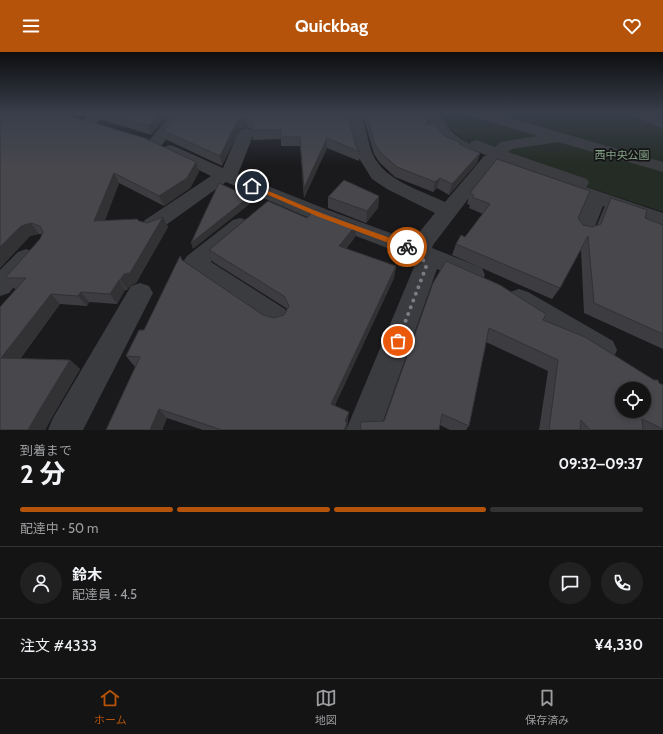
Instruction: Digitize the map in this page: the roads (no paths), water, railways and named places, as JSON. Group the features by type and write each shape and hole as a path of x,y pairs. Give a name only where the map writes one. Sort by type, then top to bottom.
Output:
{"street":[{"path":"160,131 148,141 226,176 321,215 420,252 503,289 623,362"},
{"path":"358,131 365,155 378,175 394,185 448,211"},
{"path":"441,131 463,148 498,153 663,211"},
{"path":"455,131 459,135 597,197 663,220"},
{"path":"363,430 426,267 420,252 422,243 498,153 501,132 499,131"},
{"path":"539,131 663,167"},
{"path":"152,226 226,176 246,134"},
{"path":"498,153 561,137"},
{"path":"275,196 195,262 276,317"},
{"path":"584,229 597,197"},
{"path":"0,286 39,244"},
{"path":"65,430 140,293"}],"park label":[{"name":"西中央公園","path":"622,155"}]}
